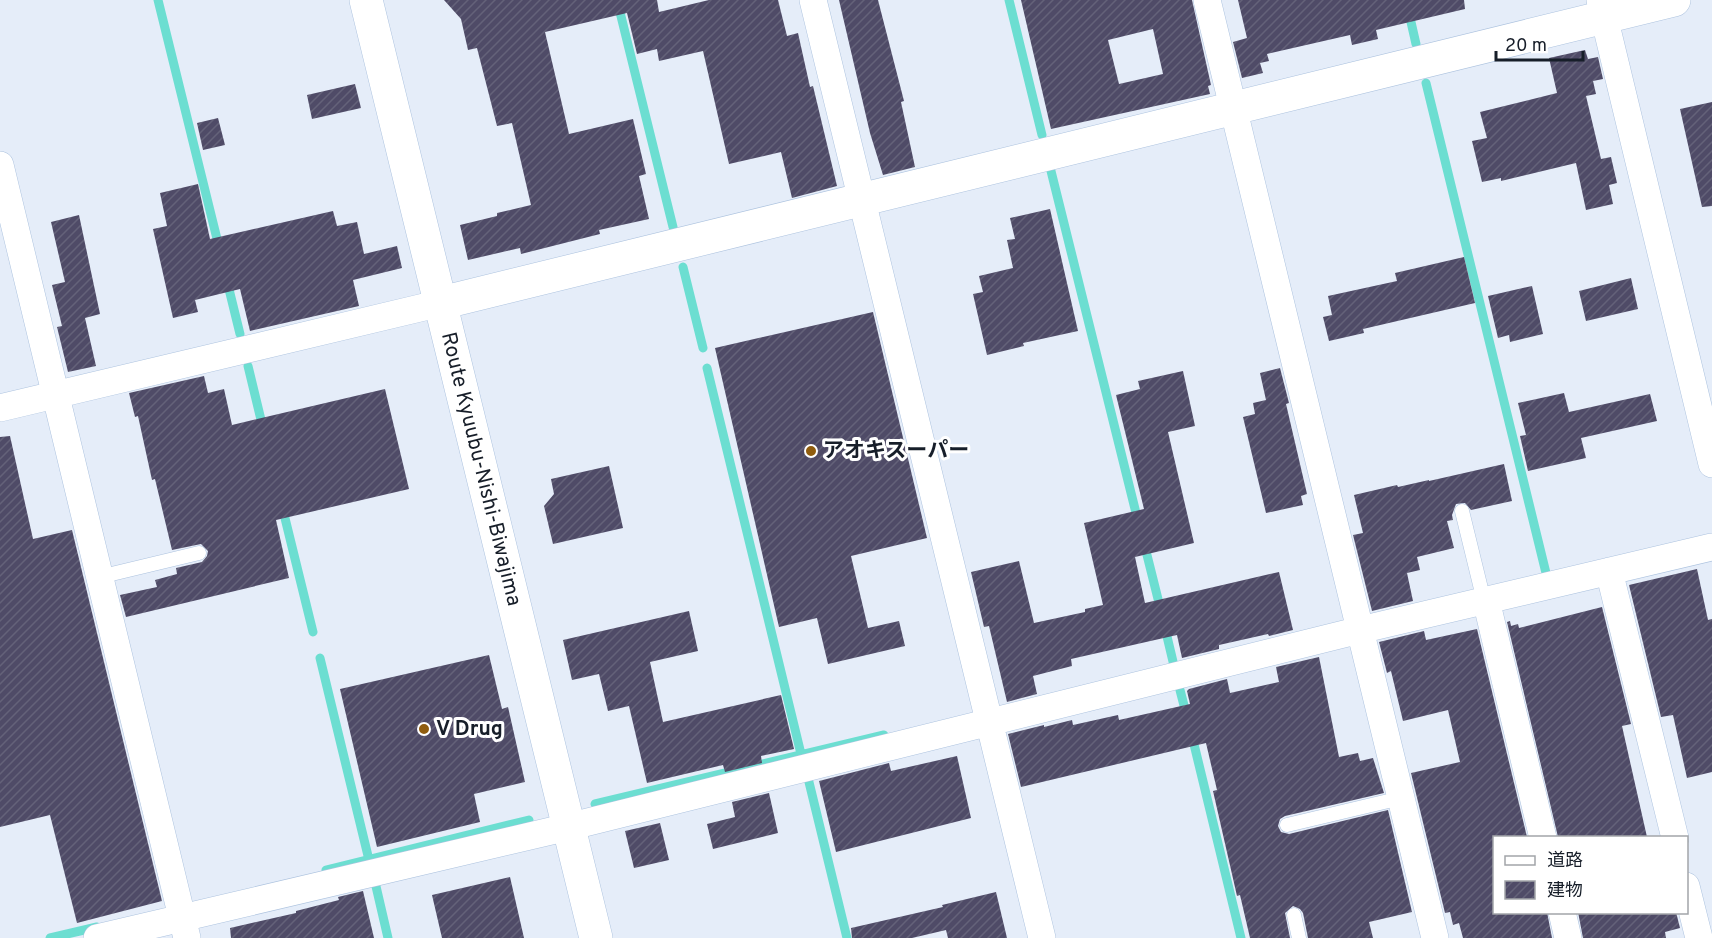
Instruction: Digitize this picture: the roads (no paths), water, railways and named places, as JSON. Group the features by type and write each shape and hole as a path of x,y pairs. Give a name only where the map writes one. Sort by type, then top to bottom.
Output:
{"street":[{"name":"Route Kyuubu-Nishi-Biwajima","path":"366,0 596,938"},
{"path":"813,0 1042,938"},
{"path":"1207,0 1435,938"},
{"path":"0,408 441,303 1233,108 1602,9 1674,0"},
{"path":"1602,9 1706,417 1712,464"},
{"path":"0,165 184,928"},
{"path":"97,938 184,928 568,827 1360,630 1712,547"},
{"path":"1610,571 1675,836"},
{"path":"1485,601 1543,836"},
{"path":"1688,893 1699,938"},
{"path":"1562,914 1568,938"}],"lane":[{"path":"1462,511 1485,601"},
{"path":"99,577 199,553"},
{"path":"1287,825 1401,798"},
{"path":"1294,915 1299,938"}],"waterway":[{"path":"158,0 219,247"},
{"path":"617,0 673,227"},
{"path":"1009,0 1042,135"},
{"path":"1406,0 1416,44"},
{"path":"1426,83 1546,573"},
{"path":"1051,171 1138,521"},
{"path":"683,267 703,348"},
{"path":"227,281 240,334"},
{"path":"248,366 263,428"},
{"path":"707,368 802,758"},
{"path":"282,506 313,632"},
{"path":"1144,543 1161,611"},
{"path":"1165,628 1175,670"},
{"path":"320,658 369,860"},
{"path":"1180,690 1187,717"},
{"path":"595,804 884,735"},
{"path":"1192,736 1241,938"},
{"path":"808,778 847,938"},
{"path":"326,870 529,820"},
{"path":"375,882 388,938"},
{"path":"50,938 97,927"}],"place":[{"name":"アオキスーパー","path":"811,451"},
{"name":"V Drug","path":"424,729"}]}
